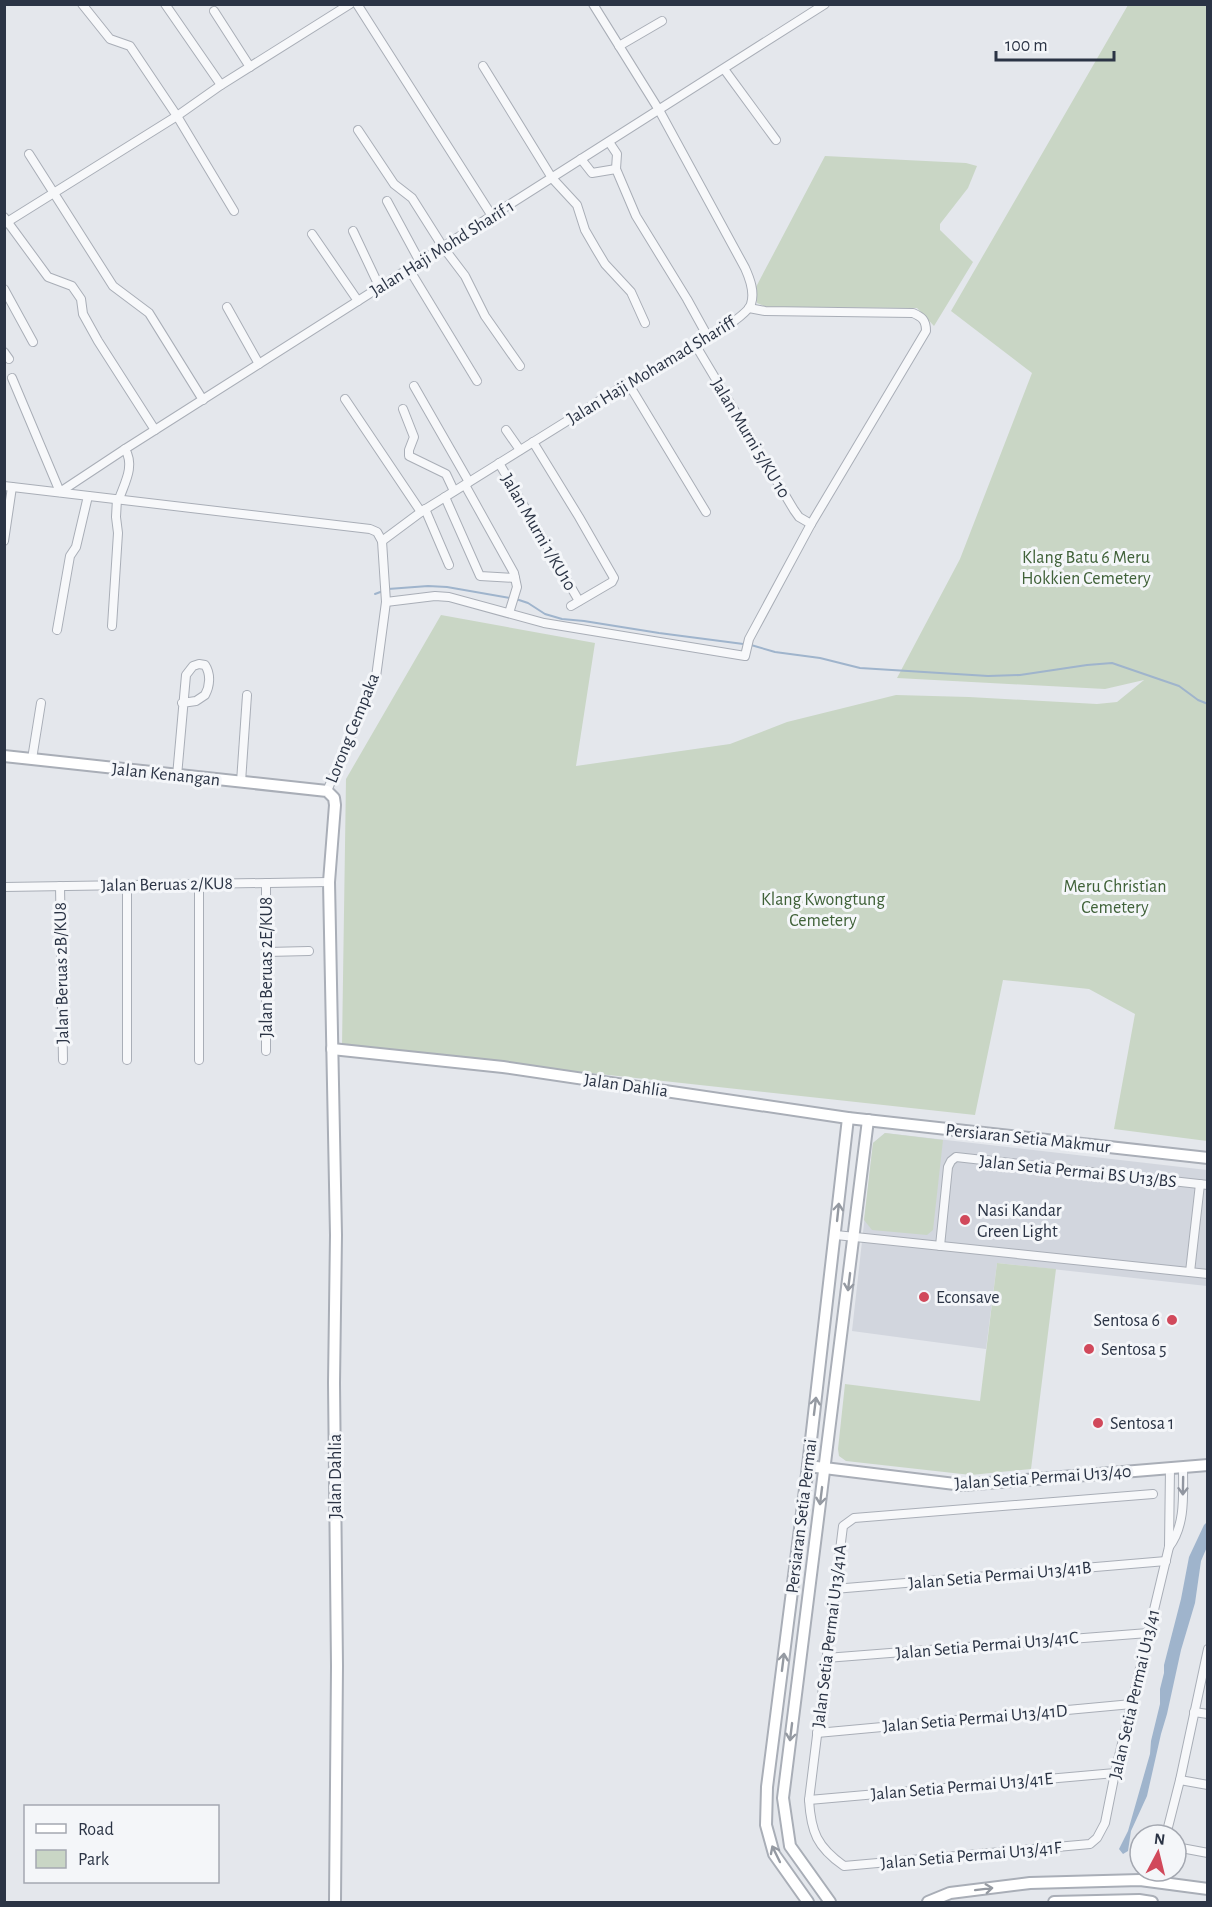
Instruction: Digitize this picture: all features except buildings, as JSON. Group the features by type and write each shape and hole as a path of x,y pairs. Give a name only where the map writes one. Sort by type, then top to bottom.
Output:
{"street":[{"path":"82,4 110,39 130,46 177,116 234,211"},
{"path":"165,4 221,85"},
{"path":"155,430 98,341 83,314 81,299 72,286 48,277 6,220 55,193 350,4"},
{"path":"357,4 492,216"},
{"name":"Jalan Haji Mohamad Shariff","path":"382,540 454,491 628,383 696,346 749,308 752,302 751,280 659,110 593,4"},
{"name":"Jalan Haji Mohd Sharif 1","path":"60,492 825,4"},
{"path":"214,10 250,67"},
{"path":"619,46 662,21"},
{"path":"483,66 552,178 577,205 585,230 605,264 631,292 645,323"},
{"path":"724,69 776,140"},
{"path":"358,130 394,184 400,191 412,198 443,247 465,276 485,316 520,366"},
{"path":"609,142 617,154 616,169 640,223 708,337"},
{"path":"29,154 113,286 149,314 203,400"},
{"path":"581,159 592,173 616,169"},
{"path":"387,201 420,262"},
{"path":"353,231 380,288"},
{"path":"312,234 358,301"},
{"path":"409,269 477,381"},
{"path":"4,289 33,342"},
{"path":"227,307 259,364"},
{"path":"385,595 449,597 544,623 745,656 749,639 812,524 926,331 926,323 922,317 898,311 765,311 749,308"},
{"name":"Jalan Murni 5/KU 10","path":"696,346 798,517 812,524"},
{"path":"12,378 60,492"},
{"path":"628,383 706,512"},
{"path":"414,386 513,571 517,587 509,614"},
{"path":"345,399 423,511 449,565"},
{"path":"403,410 414,439 409,456 446,474 454,491"},
{"path":"506,430 520,450"},
{"path":"533,442 614,578 612,582 571,606"},
{"path":"112,626 118,499 130,470 130,459 125,449"},
{"name":"Jalan Murni 1/KU10","path":"499,464 579,601"},
{"path":"4,541 8,486 370,529 378,532 382,540"},
{"path":"57,630 70,556 76,547 88,496"},
{"path":"445,497 480,576 515,578"},
{"name":"Lorong Cempaka","path":"327,790 376,677 385,595 382,540"},
{"path":"177,776 182,703 186,675 193,666 205,665 209,677 205,695 196,701 182,703"},
{"path":"241,782 247,695"},
{"path":"32,759 41,703"},
{"name":"Jalan Kenangan","path":"4,756 327,790"},
{"name":"Jalan Dahlia","path":"327,790 334,798 335,805 329,882 336,1235 335,1902"},
{"name":"Jalan Beruas 2/KU8","path":"4,887 329,882"},
{"name":"Jalan Beruas 2E/KU8","path":"266,883 266,1051"},
{"path":"199,884 199,1060"},
{"path":"127,885 127,1060"},
{"name":"Jalan Beruas 2B/KU8","path":"60,886 63,1060"},
{"path":"267,952 309,951"},
{"name":"Jalan Dahlia","path":"332,1049 503,1067 848,1118"},
{"name":"Persiaran Setia Makmur","path":"848,1118 1208,1158"},
{"name":"Persiaran Setia Permai","path":"808,1902 774,1854 766,1825 766,1787 808,1466 848,1118"},
{"name":"Persiaran Setia Permai","path":"830,1902 790,1846 783,1798 868,1120"},
{"name":"Jalan Setia Permai BS U13/BS","path":"940,1246 948,1167 956,1157 1204,1185"},
{"path":"1190,1272 1204,1185"},
{"path":"836,1235 1208,1274"},
{"name":"Jalan Setia Permai U13/40","path":"808,1466 963,1485 1208,1465"},
{"name":"Jalan Setia Permai U13/41","path":"1169,1547 1175,1540 1183,1508 1184,1467"},
{"name":"Jalan Setia Permai U13/41","path":"1097,1838 1105,1823 1169,1547 1170,1468"},
{"name":"Jalan Setia Permai U13/41A","path":"844,1866 822,1848 813,1830 809,1800 843,1526 854,1518 1153,1494"},
{"name":"Jalan Setia Permai U13/41B","path":"834,1589 1166,1562"},
{"name":"Jalan Setia Permai U13/41C","path":"826,1658 1148,1633"},
{"path":"1169,1823 1208,1649"},
{"name":"Jalan Setia Permai U13/41D","path":"818,1733 1132,1704"},
{"path":"1194,1712 1208,1714"},
{"name":"Jalan Setia Permai U13/41E","path":"809,1800 1115,1773"},
{"path":"1180,1780 1208,1785"},
{"name":"Jalan Setia Permai U13/41F","path":"844,1866 1090,1844 1097,1838"},
{"path":"1188,1850 1208,1853"},
{"path":"928,1902 950,1893 1030,1883 1140,1880 1208,1889"},
{"path":"1054,1902 1139,1900 1152,1902"}],"shaded area":[{"path":"885,1133 1207,1170 1207,1286 997,1263 986,1349 852,1331 873,1143"}],"green space":[{"path":"1128,5 1207,5 1207,1141 1114,1129 1135,1014 1089,989 1003,980 975,1115 342,1046 346,779 441,615 595,643 576,766 730,744 787,722 896,695 1097,704 1117,702 1144,680 1105,689 897,678 960,559 1032,373 951,311"},
{"path":"825,156 966,163 977,166 968,188 940,224 940,230 973,262 934,326 917,308 766,307 757,303 756,287"},
{"path":"885,1133 943,1140 933,1230 927,1235 872,1230 864,1220 873,1143"},
{"path":"997,1263 1056,1269 1031,1469 971,1475 846,1461 839,1456 845,1384 980,1401"}],"water":[{"path":"1207,1522 1207,1547 1201,1561 1195,1603 1181,1650 1147,1796 1135,1823 1130,1823 1150,1754 1160,1704 1164,1665 1189,1557"},
{"path":"1128,1831 1128,1851 1123,1854 1119,1849"}],"waterway":[{"path":"388,589 447,587 510,598"},
{"path":"375,594 383,591"},
{"path":"516,599 528,603 545,614 562,619 751,645 775,652 820,658 860,668 988,676 1020,675 1112,663 1179,686 1198,700 1208,704"}],"place":[{"name":"Nasi Kandar Green Light","path":"965,1220"},
{"name":"Econsave","path":"924,1297"},
{"name":"Sentosa 6","path":"1172,1320"},
{"name":"Sentosa 5","path":"1089,1349"},
{"name":"Sentosa 1","path":"1098,1423"}],"park label":[{"name":"Klang Batu 6 Meru Hokkien Cemetery","path":"1086,567"},
{"name":"Meru Christian Cemetery","path":"1115,896"},
{"name":"Klang Kwongtung Cemetery","path":"823,909"}]}
